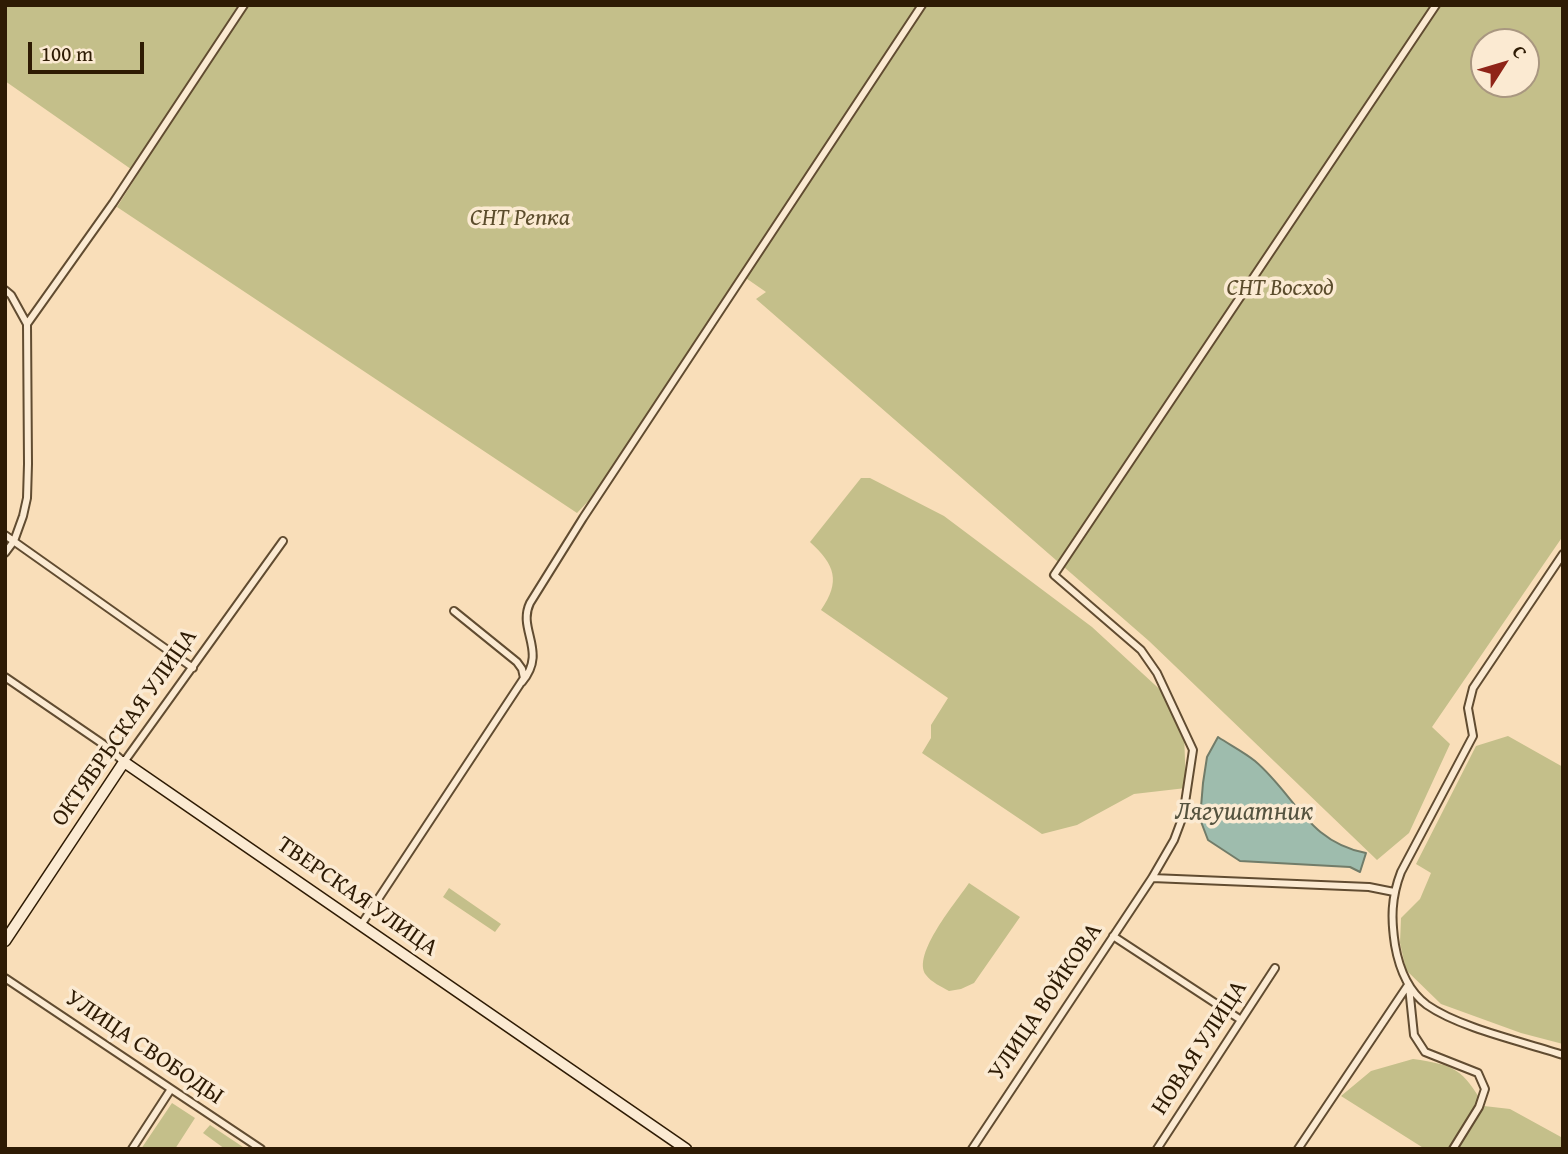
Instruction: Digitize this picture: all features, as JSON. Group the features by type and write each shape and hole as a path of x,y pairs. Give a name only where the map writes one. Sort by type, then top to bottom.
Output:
{"main road":[{"name":"ТВЕРСКАЯ УЛИЦА","path":"124,762 686,1149"},
{"name":"ОКТЯБРЬСКАЯ УЛИЦА","path":"5,941 124,762"}],"street":[{"path":"27,324 113,203 244,5"},
{"path":"361,925 531,671 534,644 526,615 530,603 583,518 922,5"},
{"name":"УЛИЦА ВОЙКОВА","path":"972,1149 1152,878 1174,840 1183,816 1193,750 1157,673 1141,650 1054,575 1436,5"},
{"path":"5,290 12,295 27,324 27,498 14,541 5,553"},
{"path":"5,535 193,668"},
{"name":"ОКТЯБРЬСКАЯ УЛИЦА","path":"124,762 283,541"},
{"path":"1453,1149 1479,1107 1485,1089 1478,1073 1425,1052 1414,1035 1408,985 1398,962 1391,919 1394,892 1401,872 1473,736 1468,708 1473,688 1563,554"},
{"path":"454,611 517,662 524,673 523,682"},
{"name":"ТВЕРСКАЯ УЛИЦА","path":"5,677 103,744 124,762"},
{"path":"1152,878 1369,887 1394,892"},
{"path":"1113,936 1241,1020"},
{"name":"НОВАЯ УЛИЦА","path":"1157,1149 1275,968"},
{"name":"УЛИЦА СВОБОДЫ","path":"5,978 261,1149"},
{"path":"1408,985 1426,1004 1454,1020 1563,1055"},
{"path":"1298,1149 1408,985"},
{"path":"132,1149 171,1089"}],"green space":[{"path":"5,5 1563,5 1563,536 1432,727 1450,744 1409,833 1377,860 1149,641 756,299 766,292 740,274 597,492 577,513 117,207 138,174 5,81"},
{"path":"861,478 870,478 944,516 1092,627 1167,696 1184,733 1186,788 1134,794 1077,825 1042,834 922,753 931,738 931,725 948,698 821,610 831,590 832,574 825,558 810,542"},
{"path":"1508,736 1563,767 1563,1044 1521,1033 1441,1004 1406,970 1400,943 1401,918 1420,899 1431,873 1416,864 1476,746"},
{"path":"969,883 1020,917 974,983 949,991 926,975 923,966 925,955 937,928"},
{"path":"449,888 501,924 495,932 443,897"},
{"path":"1413,1059 1439,1064 1456,1071 1470,1084 1484,1106 1510,1109 1561,1137 1563,1149 1425,1149 1341,1096 1371,1071"},
{"path":"172,1103 195,1118 175,1149 141,1149"},
{"path":"210,1125 246,1149 225,1149 203,1133"}],"water":[{"name":"Лягушатник","path":"1218,737 1255,761 1304,816 1330,839 1366,853 1360,872 1350,867 1240,861 1208,840 1200,819 1203,783 1207,757"}],"park label":[{"name":"СНТ Репка","path":"520,219"},
{"name":"СНТ Восход","path":"1280,289"}]}
